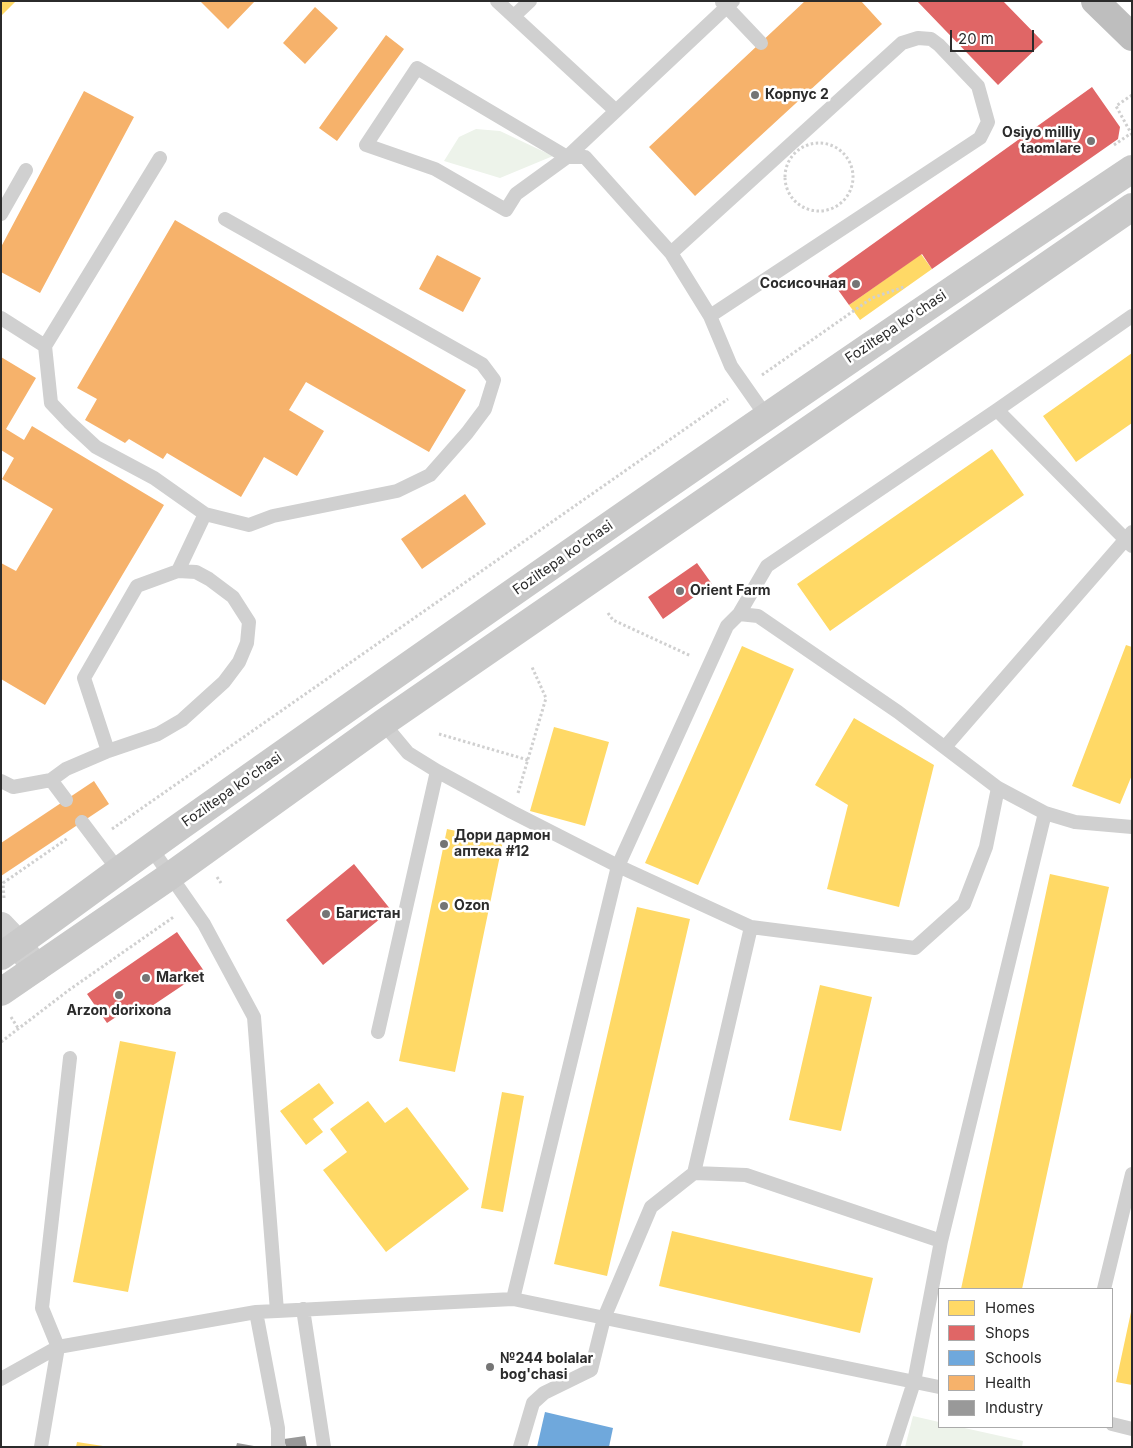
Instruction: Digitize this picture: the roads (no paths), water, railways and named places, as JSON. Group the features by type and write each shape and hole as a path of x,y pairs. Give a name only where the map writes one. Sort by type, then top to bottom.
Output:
{"highway":[{"path":"1095,1 1132,37"}],"main road":[{"name":"Foziltepa ko'chasi","path":"6,932 119,871 766,416 1132,169"},
{"path":"5,1003 36,968 170,876 383,723 1132,207"}],"street":[{"path":"6,932 36,968"}],"lane":[{"path":"497,1 616,111"},
{"path":"514,16 530,1"},
{"path":"761,43 728,3 567,157 516,194 506,210 435,169 366,145 417,68 567,157 585,157 672,253 710,316 731,366 766,416"},
{"path":"672,253 902,43 918,38 931,39 978,86 988,122 980,138 710,316"},
{"path":"160,158 45,346 51,403 96,447 154,478 205,514 249,525 273,516 397,491 430,474 468,433 485,409 494,380 482,364 225,219"},
{"path":"1,214 26,170"},
{"path":"512,1299 618,866 727,626 739,614 767,566 1132,316"},
{"path":"1,318 45,346"},
{"path":"945,748 1129,539 997,410"},
{"path":"178,571 205,514"},
{"path":"1,780 13,787 51,780 66,769 108,751 158,734 182,720 224,682 239,662 247,643 249,622 233,597 210,579 196,572 178,571 137,586 84,678 108,751"},
{"path":"739,614 758,616 898,712 998,788 1045,813 1075,822 1132,827"},
{"path":"383,723 408,753 437,771 618,866 751,927 915,948 964,904 986,847 998,788"},
{"path":"378,1032 437,771"},
{"path":"51,780 66,800"},
{"path":"893,1447 914,1382 941,1241 1045,813"},
{"path":"82,822 95,842 119,871"},
{"path":"151,848 204,924 254,1018 277,1310"},
{"path":"520,1447 534,1403 544,1393 591,1370 604,1318 651,1207 694,1173 751,927"},
{"path":"41,1447 58,1347 42,1308 70,1058"},
{"path":"694,1173 746,1175 941,1241"},
{"path":"1104,1288 1132,1174"},
{"path":"1,1380 58,1347 256,1312 512,1299 938,1387"},
{"path":"303,1309 324,1447"},
{"path":"256,1312 278,1428 278,1447"},
{"path":"1113,1424 1132,1429"}],"place":[{"name":"Корпус 2","path":"755,95"},
{"name":"Osiyo milliy taomlare","path":"1091,141"},
{"name":"Сосисочная","path":"856,284"},
{"name":"Orient Farm","path":"680,591"},
{"name":"Дори дармон аптека #12","path":"444,844"},
{"name":"Ozon","path":"444,906"},
{"name":"Багистан","path":"326,914"},
{"name":"Market","path":"146,978"},
{"name":"Arzon dorixona","path":"119,995"},
{"name":"№244 bolalar bog'chasi","path":"490,1367"}]}
